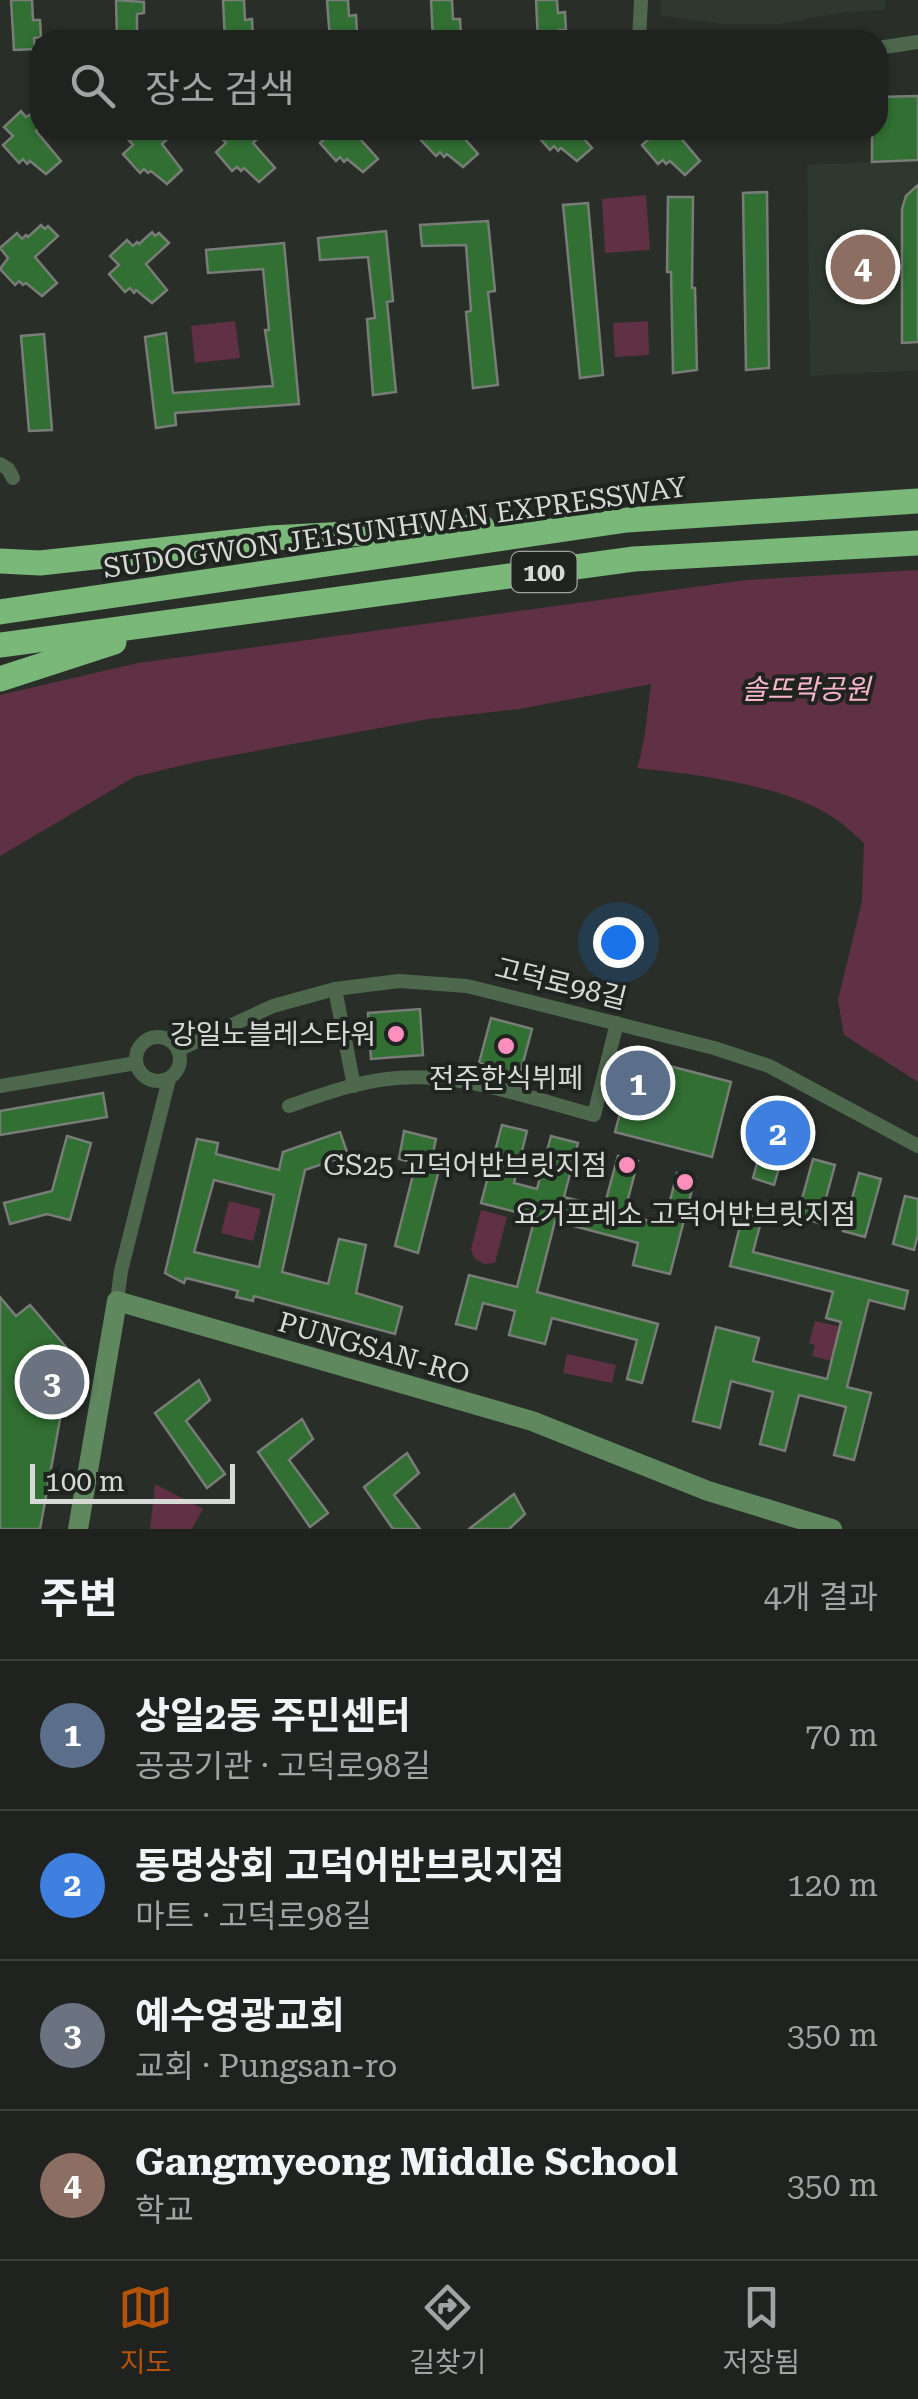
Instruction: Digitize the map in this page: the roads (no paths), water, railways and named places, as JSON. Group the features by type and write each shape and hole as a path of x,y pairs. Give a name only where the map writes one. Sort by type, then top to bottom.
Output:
{"highway":[{"name":"SUDOGWON JE1SUNHWAN EXPRESSWAY","path":"0,612 626,520 918,501"},
{"path":"0,570 270,538 626,520"},
{"name":"100","path":"0,645 634,559 918,543"},
{"path":"0,562 40,563"},
{"path":"0,679 172,623"}],"street":[{"path":"640,30 641,0"},
{"path":"888,46 918,42"},
{"path":"0,464 10,471 12,478"},
{"name":"고덕로98길","path":"178,1050 273,1006 335,988 399,981 467,986 714,1048 769,1066 918,1146"},
{"path":"335,988 354,1086"},
{"path":"289,1106 387,1079 450,1080 594,1115 617,1023"},
{"path":"78,1529 121,1271 169,1079 178,1069 178,1050 167,1038 150,1038 138,1050 136,1063 148,1080 169,1079"},
{"path":"0,1086 136,1063"},
{"name":"PUNGSAN-RO","path":"117,1301 532,1421 708,1491 832,1529"}],"place":[{"name":"Gangmyeong Middle School","path":"863,267"},
{"name":"강일노블레스타워","path":"396,1034"},
{"name":"전주한식뷔페","path":"506,1046"},
{"name":"상일2동 주민센터","path":"638,1083"},
{"name":"동명상회 고덕어반브릿지점","path":"778,1133"},
{"name":"GS25 고덕어반브릿지점","path":"627,1165"},
{"name":"요거프레소 고덕어반브릿지점","path":"685,1182"},
{"name":"예수영광교회","path":"52,1382"}],"park label":[{"name":"솔뜨락공원","path":"806,689"}]}
